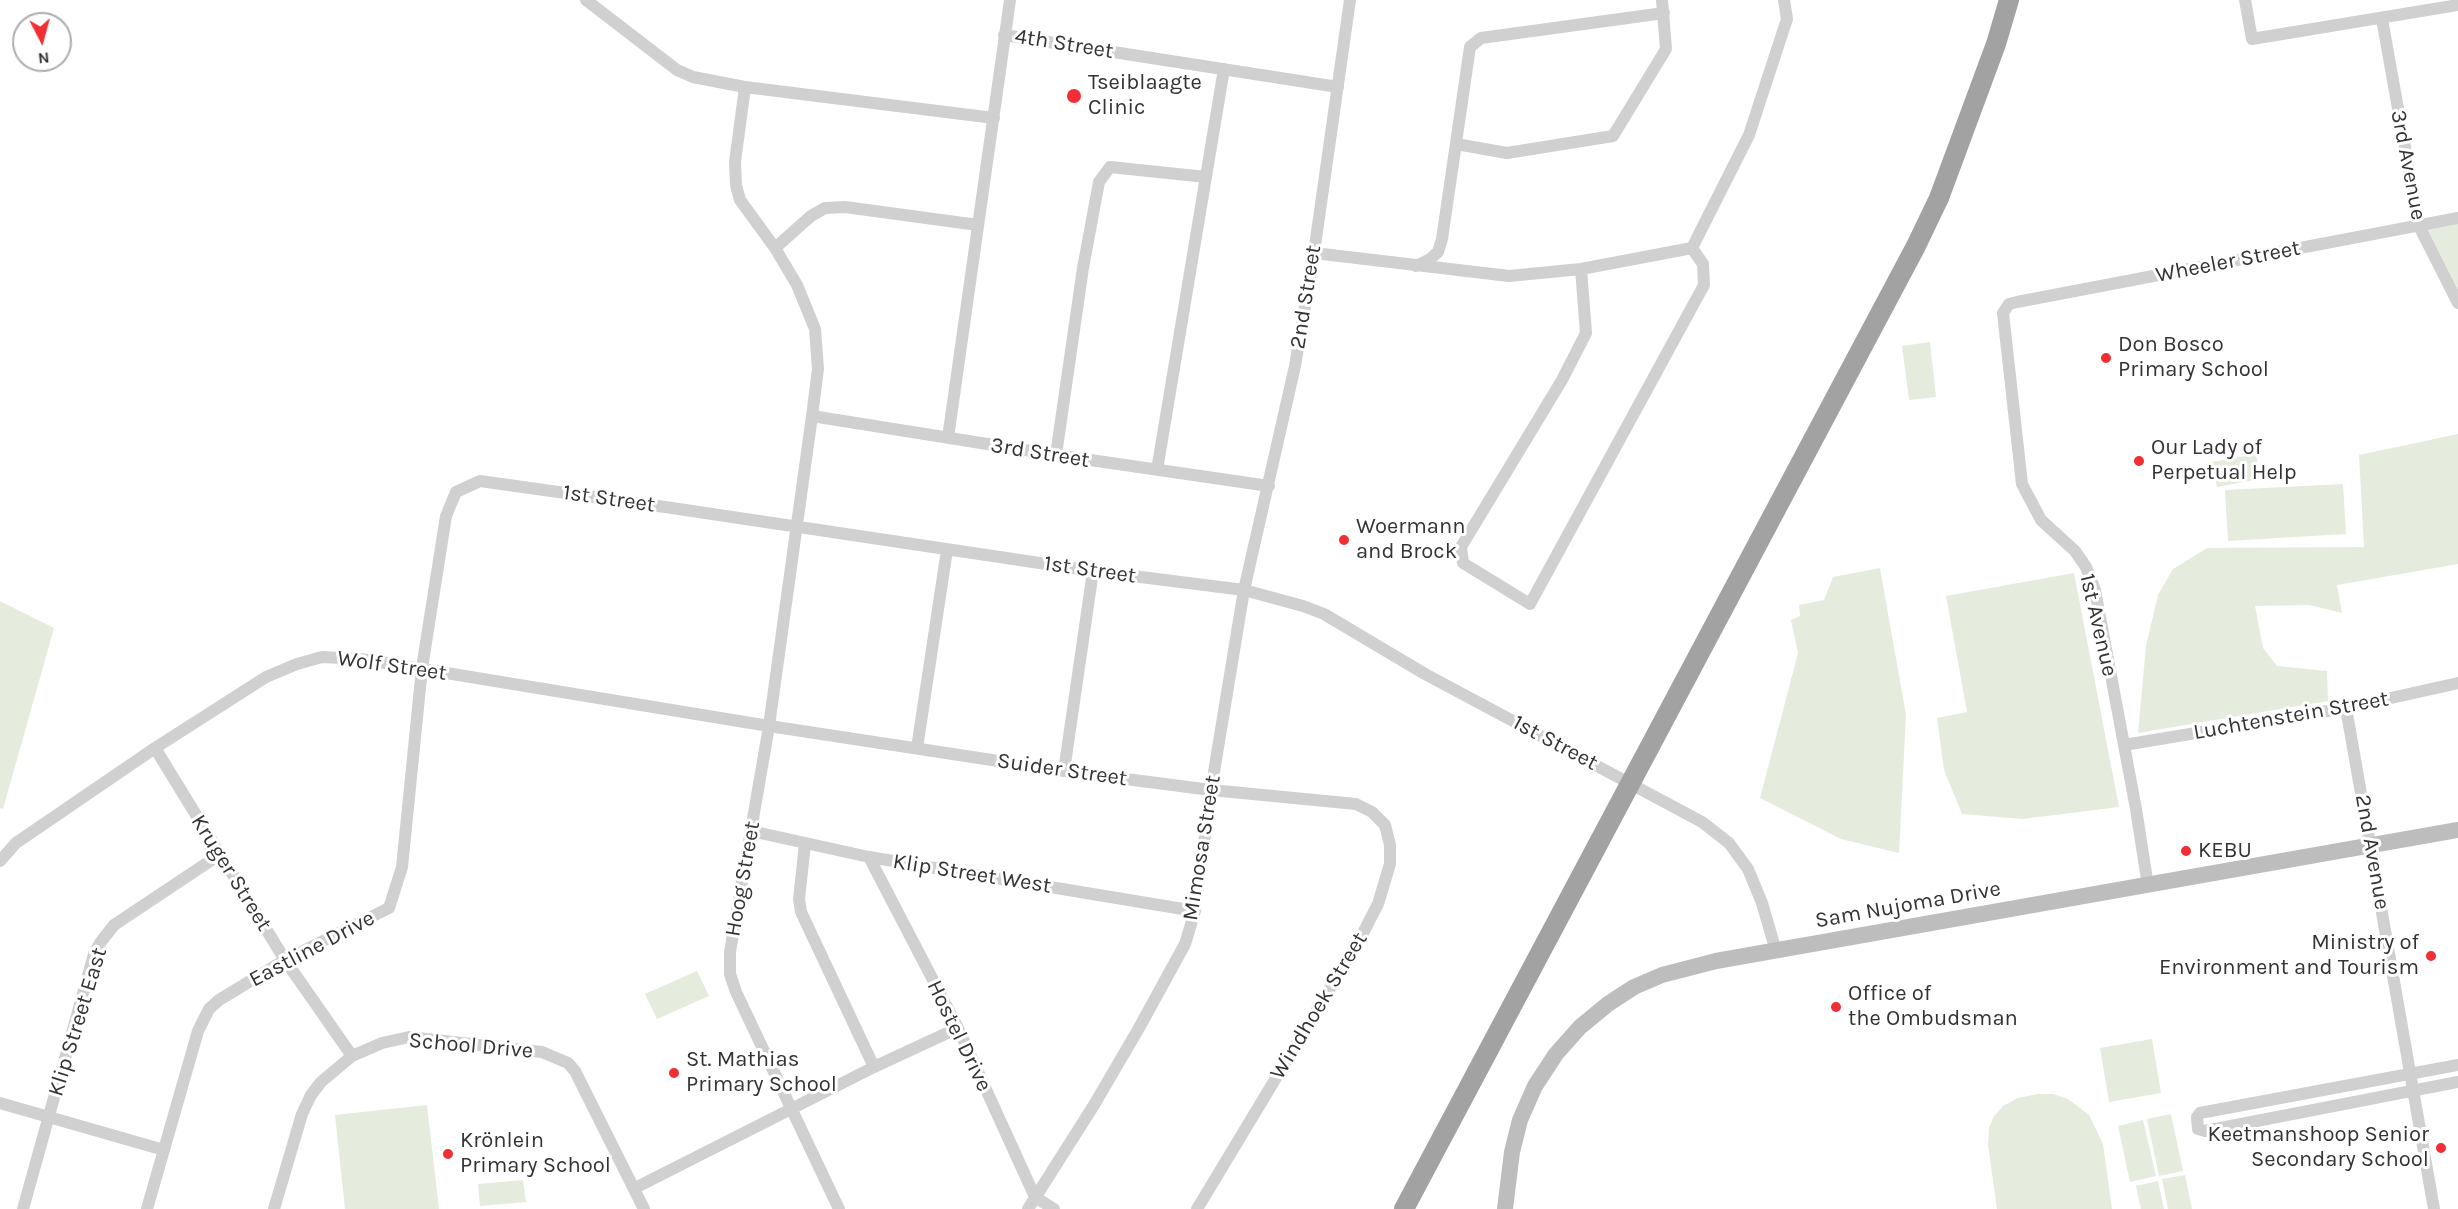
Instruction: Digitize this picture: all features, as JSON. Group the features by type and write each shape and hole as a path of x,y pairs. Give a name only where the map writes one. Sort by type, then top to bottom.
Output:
{"highway":[{"path":"1404,1209 1926,227 1992,55 2009,0"}],"main road":[{"name":"Sam Nujoma Drive","path":"1505,1209 1512,1152 1520,1120 1535,1086 1556,1054 1580,1027 1634,987 1662,975 1716,961 2458,830"}],"street":[{"path":"586,0 677,70 693,77 745,87 994,118"},
{"path":"948,438 1010,0"},
{"name":"2nd Street","path":"1244,590 1295,366 1314,253 1350,0"},
{"path":"1456,144 1507,153 1613,136 1666,49 1662,0"},
{"path":"1692,248 1749,135 1787,19 1784,0"},
{"path":"2246,0 2252,39 2458,5"},
{"path":"1416,266 1430,260 1438,252 1442,239 1470,47 1481,38 1664,13"},
{"name":"3rd Avenue","path":"2382,19 2419,226 2458,303"},
{"name":"4th Street","path":"1004,35 1338,87"},
{"path":"1157,470 1224,69"},
{"name":"Hoog Street","path":"745,87 735,162 736,185 740,200 775,248 797,285 815,329 818,369 769,726 730,952 730,974 736,992 839,1209"},
{"path":"1056,455 1083,267 1099,182 1110,167 1206,177"},
{"path":"775,248 811,216 825,208 845,207 978,225"},
{"name":"Wheeler Street","path":"2003,313 2008,304 2017,302 2458,218"},
{"path":"1581,269 1586,333 1562,380 1461,547 1463,563 1530,604 1704,285 1703,264 1692,248"},
{"path":"1314,253 1509,276 1581,269 1692,248"},
{"name":"1st Avenue","path":"2003,313 2022,484 2041,520 2075,550 2086,567 2095,590 2148,886"},
{"name":"3rd Street","path":"812,416 1269,486"},
{"name":"1st Street","path":"422,668 446,516 456,492 480,481 1093,572 1244,590 1324,614 1425,674 1702,822 1729,843 1748,869 1762,903 1776,951"},
{"path":"918,748 947,550"},
{"path":"1064,771 1093,572"},
{"name":"Mimosa Street","path":"1028,1209 1094,1105 1185,944 1195,911 1211,790 1244,590"},
{"name":"Wolf Street","path":"0,861 16,843 155,748 266,677 297,664 322,657 362,659 422,668 769,726"},
{"name":"Eastline Drive","path":"147,1209 198,1031 206,1015 219,1000 285,960 389,908 402,867 422,668"},
{"name":"Luchtenstein Street","path":"2124,745 2346,708 2458,683"},
{"name":"2nd Avenue","path":"2346,708 2434,1209"},
{"name":"Suider Street","path":"769,726 1064,771 1211,790 1356,804"},
{"name":"Kruger Street","path":"155,748 285,960 352,1056"},
{"name":"Windhoek Street","path":"1197,1209 1361,937 1378,904 1390,864 1390,845 1385,825 1372,812 1356,804"},
{"name":"Klip Street West","path":"751,831 869,857 1195,911"},
{"path":"805,844 799,899 801,912 874,1067"},
{"name":"Klip Street East","path":"22,1209 94,954 100,943 114,925 219,855"},
{"name":"Hostel Drive","path":"869,857 958,1028 1035,1197"},
{"path":"635,1188 874,1067 958,1028"},
{"name":"School Drive","path":"274,1209 305,1105 321,1082 352,1056 382,1043 409,1037 542,1052 568,1063 575,1071 644,1209"},
{"path":"2458,1065 2200,1113 2197,1117 2198,1129 2205,1131 2458,1082"},
{"path":"0,1103 164,1150"},
{"path":"1035,1197 1054,1209"}],"shaded area":[{"path":"2458,218 2458,289 2425,225"},
{"path":"1930,342 1936,397 1909,400 1902,346"},
{"path":"2458,434 2458,564 2337,585 2342,613 2309,605 2255,606 2263,648 2277,666 2327,671 2328,701 2138,733 2146,646 2158,595 2173,569 2207,548 2364,547 2359,455"},
{"path":"2256,454 2260,479 2217,487 2212,462"},
{"path":"2343,484 2346,534 2228,541 2225,490"},
{"path":"1880,568 1906,715 1899,853 1841,839 1760,798 1798,653 1791,620 1800,616 1799,605 1824,600 1833,577"},
{"path":"2074,573 2119,807 2022,819 1962,814 1944,770 1937,718 1967,712 1946,596"},
{"path":"0,601 54,628 3,809 0,808"},
{"path":"697,971 709,996 657,1019 645,994"},
{"path":"2152,1039 2161,1093 2109,1102 2100,1048"},
{"path":"2053,1094 2068,1099 2089,1115 2103,1144 2112,1209 1997,1209 1988,1145 1989,1128 1994,1116 2003,1106 2018,1098"},
{"path":"427,1105 439,1209 345,1209 335,1115"},
{"path":"2171,1114 2183,1171 2159,1176 2147,1119"},
{"path":"2143,1120 2156,1176 2130,1182 2118,1126"},
{"path":"2185,1175 2192,1209 2168,1209 2162,1179"},
{"path":"523,1180 526,1202 480,1206 478,1184"},
{"path":"2158,1181 2164,1209 2141,1209 2136,1186"}],"place":[{"name":"Tseiblaagte Clinic","path":"1074,96"},
{"name":"Don Bosco Primary School","path":"2106,358"},
{"name":"Our Lady of Perpetual Help","path":"2139,461"},
{"name":"Woermann and Brock","path":"1344,540"},
{"name":"KEBU","path":"2186,851"},
{"name":"Ministry of Environment and Tourism","path":"2431,956"},
{"name":"Office of the Ombudsman","path":"1836,1007"},
{"name":"St. Mathias Primary School","path":"674,1073"},
{"name":"Keetmanshoop Senior Secondary School","path":"2441,1148"},
{"name":"Krönlein Primary School","path":"448,1154"}]}
